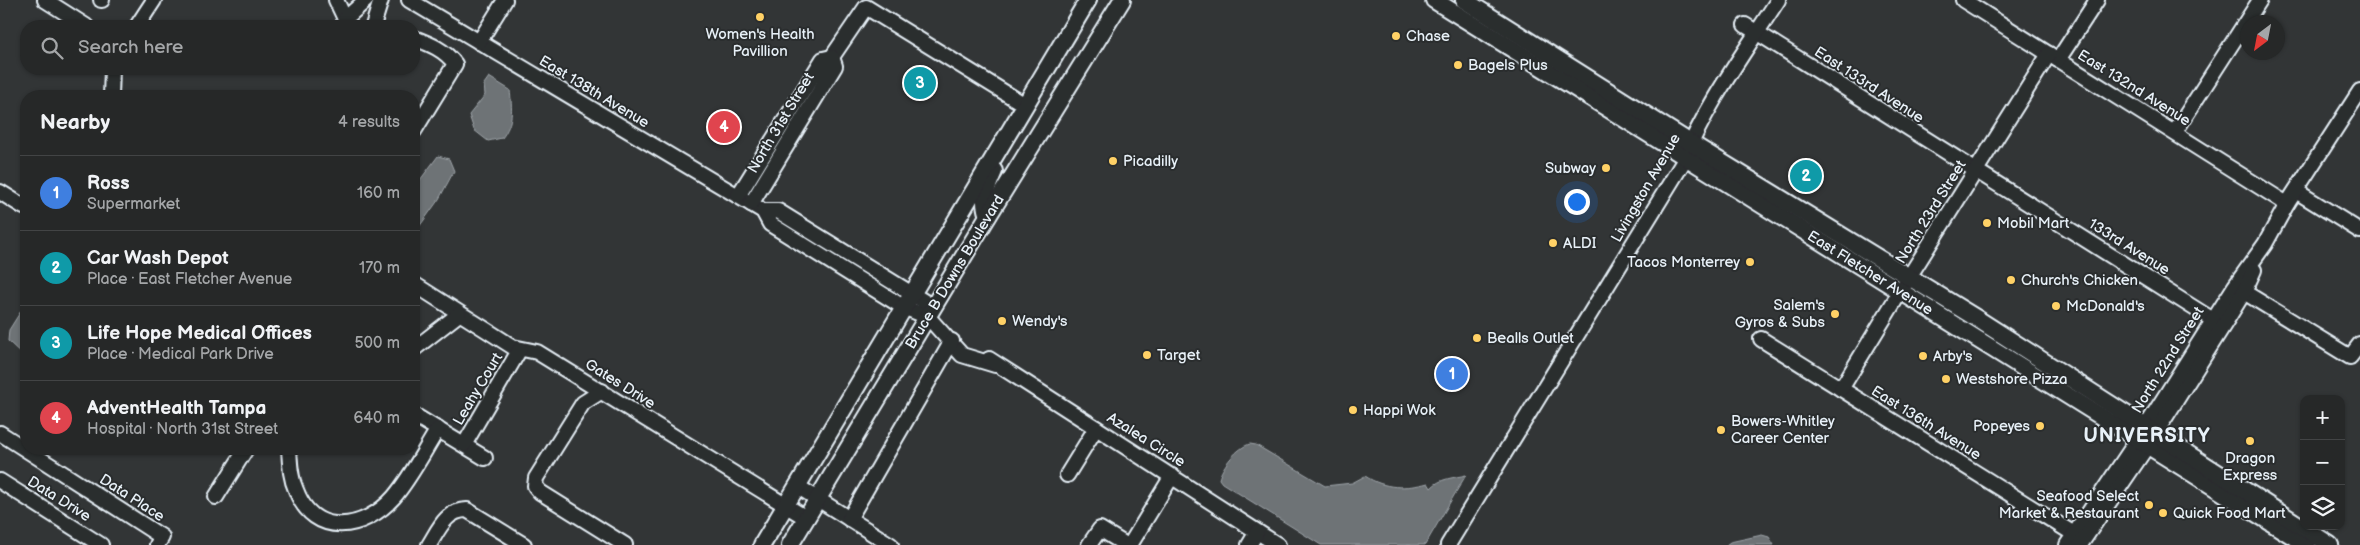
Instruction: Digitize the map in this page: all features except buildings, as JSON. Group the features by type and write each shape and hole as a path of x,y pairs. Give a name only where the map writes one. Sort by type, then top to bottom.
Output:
{"main road":[{"name":"Bruce B Downs Boulevard","path":"762,545 1088,0"},
{"name":"Bruce B Downs Boulevard","path":"790,545 988,216 1122,0"},
{"name":"East Fletcher Avenue","path":"1434,0 1909,278 2307,545"},
{"path":"1450,0 1479,10"},
{"name":"East Fletcher Avenue","path":"1464,0 1900,292 2330,545"},
{"path":"988,216 984,204 986,192 1010,129"},
{"path":"970,246 974,211 971,194"}],"street":[{"path":"45,0 77,20"},
{"path":"141,20 154,0"},
{"path":"336,0 343,20"},
{"path":"347,20 366,0"},
{"path":"374,20 381,0"},
{"name":"East 138th Avenue","path":"409,0 738,196 757,208 770,224 903,308 930,312"},
{"path":"478,42 505,0"},
{"name":"Livingston Avenue","path":"1448,545 1689,150 1751,29 1778,0"},
{"name":"East 132nd Avenue","path":"1963,0 2287,204"},
{"name":"North 23rd Street","path":"1841,389 1976,171 2054,57 2096,0"},
{"path":"2175,132 2260,0"},
{"name":"North 31st Street","path":"738,196 823,59 832,58 866,7 1025,105"},
{"name":"East 133rd Avenue","path":"1751,29 1976,171"},
{"path":"420,40 433,45 449,55 455,64 420,121"},
{"name":"North 31st Street","path":"757,208 835,66 832,58"},
{"path":"111,90 112,75"},
{"name":"North 22nd Street","path":"2079,542 2146,436 2244,292 2265,244 2287,204 2360,90"},
{"name":"133rd Avenue","path":"1976,171 2213,320"},
{"path":"2296,191 2360,231"},
{"path":"0,192 20,204"},
{"name":"East 138th Avenue","path":"757,208 778,211 912,293 930,312"},
{"name":"North 22nd Street","path":"2146,436 2213,320 2265,244"},
{"name":"Gates Drive","path":"420,288 459,314 520,349 537,352 806,518"},
{"path":"2244,292 2350,357 2360,344"},
{"name":"Azalea Circle","path":"930,312 962,355 995,365"},
{"path":"420,344 459,314"},
{"name":"East 136th Avenue","path":"1760,339 2079,542"},
{"path":"849,519 941,362 944,352 952,342"},
{"name":"Azalea Circle","path":"952,342 966,345 1278,545"},
{"name":"Leahy Court","path":"464,445 520,349"},
{"path":"941,362 962,355"},
{"path":"602,391 583,403 536,478 535,486 540,492 625,545"},
{"path":"420,418 485,458"},
{"path":"1067,475 1096,428"},
{"path":"289,455 290,471 296,491 304,506 317,518 332,524 359,523 394,497 438,429"},
{"name":"Data Place","path":"0,433 20,446"},
{"name":"Data Place","path":"34,455 162,537 157,545"},
{"path":"216,497 242,455"},
{"path":"1130,545 1172,476"},
{"name":"Data Drive","path":"0,482 101,545"},
{"path":"797,486 890,545"},
{"path":"429,545 447,516 456,510 467,510 524,545"},
{"path":"1089,545 1100,529 1126,545"},
{"path":"1249,545 1257,532"}],"shaded area":[{"path":"489,77 510,90 512,109 509,126 502,138 488,141 474,130 469,115 485,95 484,84"},
{"path":"438,156 449,159 454,171 439,199 420,226 420,180"},
{"path":"20,313 20,352 8,341 9,330"},
{"path":"1250,444 1256,445 1325,486 1352,483 1365,476 1388,486 1403,487 1428,483 1431,488 1443,480 1466,475 1425,545 1321,545 1222,483 1219,479 1223,468 1231,458"},
{"path":"1762,535 1769,537 1774,545 1726,545 1730,542"}],"place":[{"name":"Women's Health Pavillion","path":"760,17"},
{"name":"Chase","path":"1396,36"},
{"name":"Bagels Plus","path":"1458,65"},
{"name":"Life Hope Medical Offices","path":"920,83"},
{"name":"AdventHealth Tampa","path":"724,127"},
{"name":"Picadilly","path":"1113,161"},
{"name":"Subway","path":"1606,168"},
{"name":"Car Wash Depot","path":"1806,176"},
{"name":"Mobil Mart","path":"1987,223"},
{"name":"ALDI","path":"1553,243"},
{"name":"Tacos Monterrey","path":"1750,262"},
{"name":"Church's Chicken","path":"2011,280"},
{"name":"McDonald's","path":"2056,306"},
{"name":"Salem's Gyros & Subs","path":"1835,314"},
{"name":"Wendy's","path":"1002,321"},
{"name":"Bealls Outlet","path":"1477,338"},
{"name":"Target","path":"1147,355"},
{"name":"Arby's","path":"1923,356"},
{"name":"Ross","path":"1452,374"},
{"name":"Westshore Pizza","path":"1946,379"},
{"name":"Happi Wok","path":"1353,410"},
{"name":"Popeyes","path":"2040,426"},
{"name":"Bowers-Whitley Career Center","path":"1721,430"},
{"name":"Dragon Express","path":"2250,441"},
{"name":"Seafood Select Market & Restaurant","path":"2149,505"},
{"name":"Quick Food Mart","path":"2163,513"}],"district":[{"name":"UNIVERSITY","path":"2147,436"}]}
